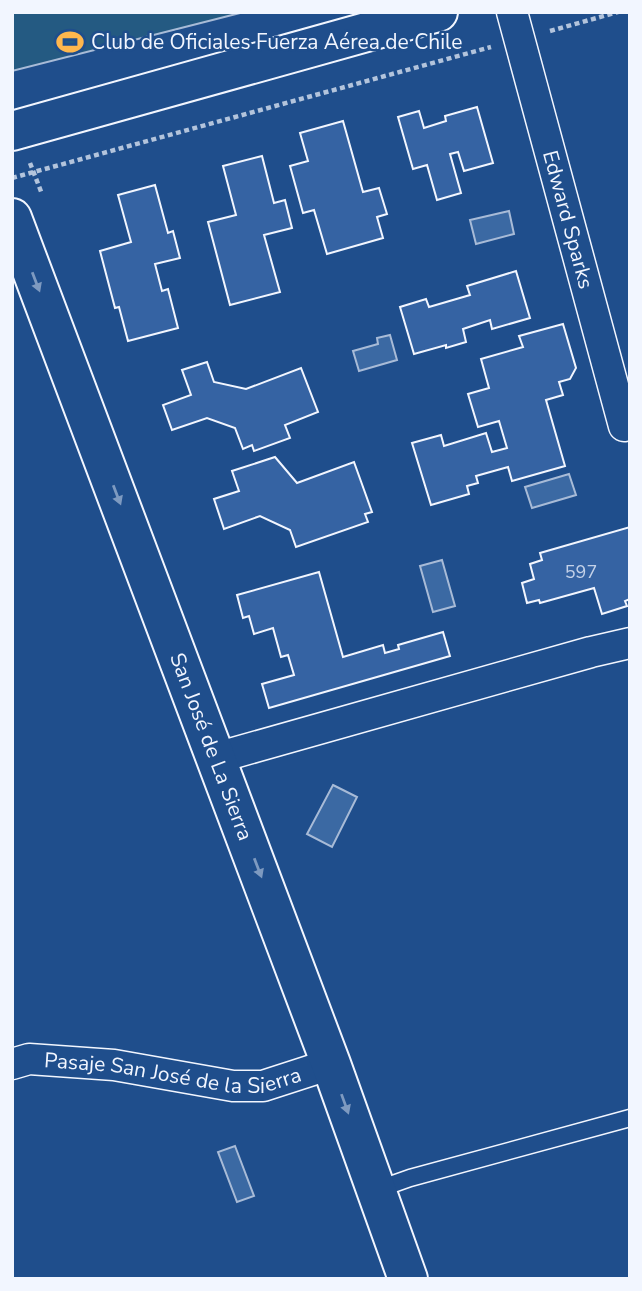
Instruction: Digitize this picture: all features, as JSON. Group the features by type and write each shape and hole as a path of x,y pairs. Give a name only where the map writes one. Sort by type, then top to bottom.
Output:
{"street":[{"path":"12,131 438,12"},
{"name":"Edward Sparks","path":"516,26 624,426"},
{"name":"San José de La Sierra","path":"12,218 331,1064 408,1279"},
{"path":"216,758 630,643"},
{"name":"Pasaje San José de la Sierra","path":"12,1064 29,1059 114,1065 233,1086 263,1086 331,1064"}],"lane":[{"path":"376,1190 630,1118"}],"path":[{"path":"12,178 516,26 618,12"}],"shaded area":[{"name":"Club de Oficiales Fuerza Aérea de Chile","path":"12,12 244,12 12,71"},
{"path":"509,211 514,234 476,244 470,220"},
{"path":"390,335 397,360 359,371 353,351 378,344 377,338"},
{"path":"569,474 576,495 532,508 525,487"},
{"path":"442,560 455,606 433,612 420,566"},
{"path":"333,785 357,797 332,847 307,834"},
{"path":"235,1146 254,1196 237,1202 218,1152"}],"building":[{"path":"477,107 493,163 464,171 458,152 450,154 461,193 437,200 427,165 413,169 398,117 419,111 424,128 446,121 445,116"},
{"path":"343,121 363,192 379,188 387,214 377,217 383,238 327,254 314,210 303,213 290,166 308,161 300,133"},
{"path":"262,156 274,203 285,200 292,228 264,235 280,292 230,305 208,222 236,215 223,166"},
{"path":"155,185 168,233 173,231 180,258 155,264 162,291 168,289 178,328 128,341 119,307 115,308 100,251 131,242 118,195"},
{"path":"516,271 530,318 492,329 490,320 463,329 466,342 414,354 400,307 426,299 429,307 470,295 467,286"},
{"path":"563,324 576,368 570,379 559,382 563,395 546,400 565,466 512,481 508,467 476,476 478,483 467,486 469,494 431,505 412,443 441,435 444,446 486,433 492,452 507,448 499,421 478,427 468,394 489,388 481,359 523,347 519,336"},
{"path":"207,362 214,382 246,389 301,368 318,412 285,425 290,438 254,451 252,445 243,449 235,428 207,418 172,430 163,405 191,395 182,370"},
{"path":"275,457 297,483 354,462 372,512 365,514 368,522 296,547 290,530 260,516 224,529 214,499 239,491 232,471"},
{"path":"630,527 630,599 625,601 627,606 602,614 594,588 540,603 539,600 527,603 522,583 534,579 530,564 542,560 540,553"},
{"path":"319,572 343,657 383,645 385,653 399,649 398,645 443,632 450,656 269,708 262,684 294,675 288,655 281,657 273,628 254,634 249,616 243,618 237,595"}],"place":[{"name":"Club de Oficiales Fuerza Aérea de Chile","path":"70,42"}]}
